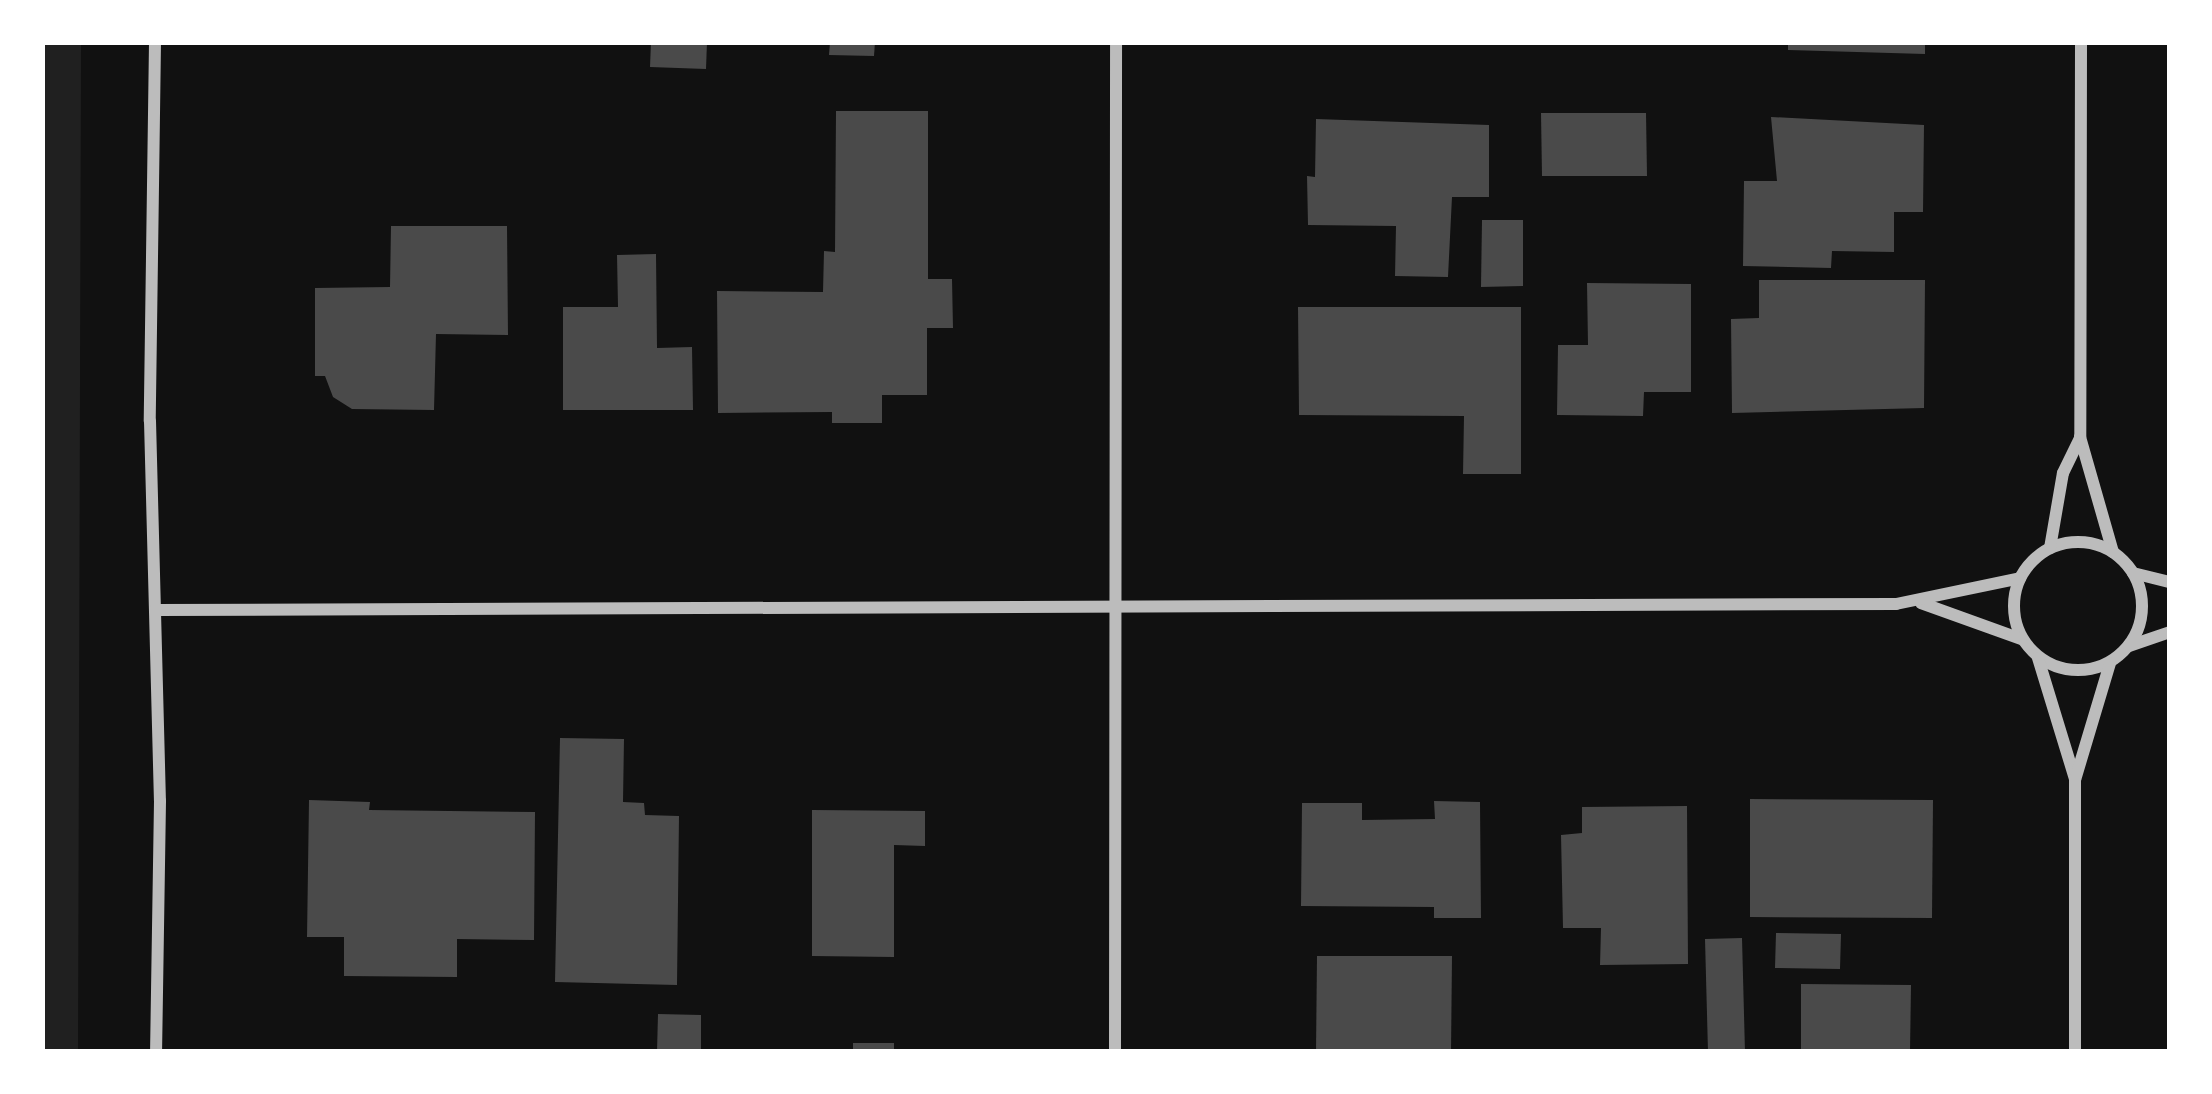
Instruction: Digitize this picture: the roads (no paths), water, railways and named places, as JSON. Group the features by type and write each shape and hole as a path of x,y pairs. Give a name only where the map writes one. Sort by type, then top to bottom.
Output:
{"street":[{"path":"155,42 150,421 160,800 156,1052"},
{"path":"1114,1052 1116,42"},
{"path":"2080,42 2080,437 2113,552 2133,573 2142,611 2128,647"},
{"path":"2050,548 2063,473 2080,437"},
{"path":"2075,780 2038,658 2021,639 2014,619 2020,578 2050,548 2081,542 2113,552"},
{"path":"2133,573 2170,582"},
{"path":"155,610 1921,603 1985,582 2020,578"},
{"path":"1921,603 2021,639"},
{"path":"2038,658 2073,671 2110,663 2128,647 2170,632"},
{"path":"2074,1052 2075,780 2110,663"}]}
